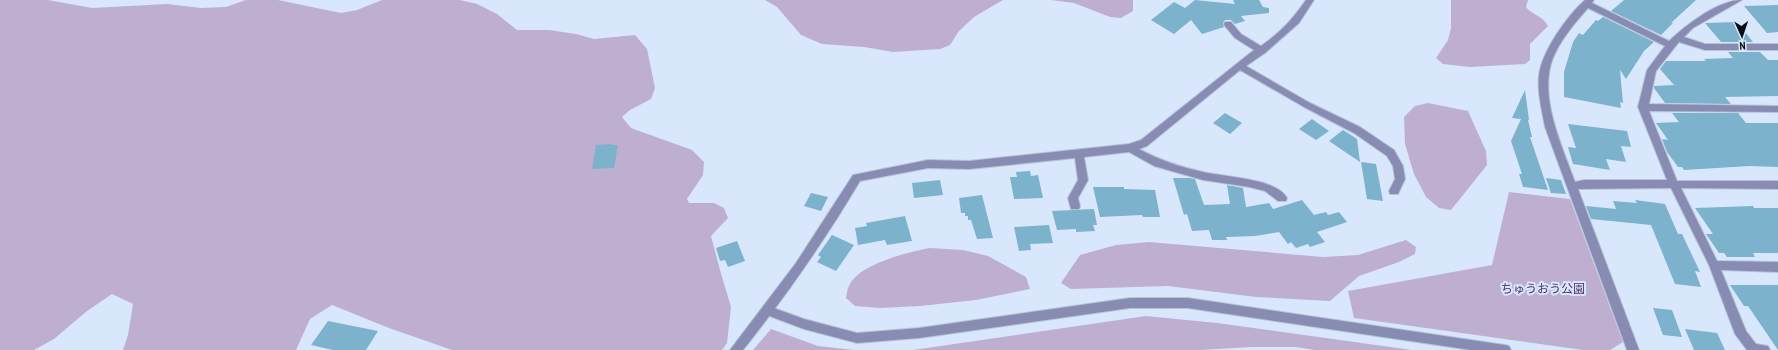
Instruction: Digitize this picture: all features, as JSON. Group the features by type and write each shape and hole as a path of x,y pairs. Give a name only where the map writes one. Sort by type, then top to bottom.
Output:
{"street":[{"path":"736,350 768,311 832,220 857,178 928,164 969,165 1130,148 1144,143 1239,66 1262,51 1296,21 1310,0"},
{"path":"1738,0 1690,26 1670,45 1652,70 1643,107 1674,185 1714,265 1741,334 1753,349 1764,350"},
{"path":"1633,350 1550,127 1544,97 1544,70 1558,39 1588,2 1670,45"},
{"path":"1228,24 1238,36 1262,51"},
{"path":"1678,38 1705,47 1778,47"},
{"path":"1239,66 1307,106 1357,130 1391,153 1398,166 1400,179 1394,191"},
{"path":"1643,107 1778,109"},
{"path":"1130,148 1154,162 1203,176 1249,183 1268,188 1282,198"},
{"path":"1076,206 1073,198 1083,180 1079,153"},
{"path":"1573,186 1584,184 1778,185"},
{"path":"1714,265 1778,267"},
{"path":"768,311 804,324 857,338 919,333 1130,303 1188,303 1505,350"}],"green space":[{"path":"0,0 48,0 92,8 167,4 201,8 226,7 246,0 278,0 341,13 357,10 382,0 460,0 477,4 497,14 517,30 549,30 576,34 594,39 635,35 647,49 655,88 651,99 630,110 622,117 631,128 692,150 704,162 703,175 687,199 689,203 714,203 724,208 728,218 711,236 731,307 727,343 722,350 452,350 389,328 332,305 310,319 296,350 123,350 128,335 133,304 112,294 87,311 54,339 34,350 0,350"},
{"path":"765,0 1003,0 974,17 959,31 950,45 940,49 893,52 864,47 822,44 801,35 777,7"},
{"path":"1051,0 1133,0 1133,11 1121,18 1110,17 1074,3"},
{"path":"1451,0 1528,0 1526,7 1531,12 1543,19 1548,26 1530,44 1530,60 1525,64 1470,67 1443,64 1436,58 1448,40 1451,28"},
{"path":"1428,103 1468,111 1486,151 1487,165 1451,210 1439,208 1426,197 1414,174 1405,144 1404,117 1415,106"},
{"name":"ちゅうおう公園","path":"1509,192 1570,199 1623,342 1610,350 1583,350 1354,318 1348,291 1492,265"},
{"path":"1406,240 1416,247 1415,254 1399,262 1359,276 1330,301 1256,297 1168,286 1071,289 1061,283 1080,255 1116,245 1149,242 1323,257 1358,255"},
{"path":"930,248 963,250 988,256 1026,277 1030,289 976,300 920,306 880,308 855,306 846,298 849,286 854,278 862,271 885,260"},
{"path":"1146,316 1217,323 1412,350 1315,350 1296,347 1251,347 1201,350 913,350"},
{"path":"771,329 818,346 854,350 753,350"}],"building":[{"path":"1195,0 1235,4 1233,0 1259,0 1263,7 1269,8 1269,13 1241,16 1245,21 1235,24 1231,20 1225,20 1223,23 1224,27 1202,34 1191,20 1174,34 1151,20 1174,2 1185,8"},
{"path":"1624,0 1696,0 1671,23 1673,23 1661,35 1611,11"},
{"path":"1778,5 1778,32 1767,33 1744,6"},
{"path":"1603,17 1654,42 1644,51 1626,79 1620,70 1623,103 1620,102 1621,108 1564,97 1564,72 1573,42 1579,33 1583,35 1596,20 1598,21"},
{"path":"1737,22 1753,42 1721,42 1705,23"},
{"path":"1728,52 1760,52 1768,60 1778,60 1778,96 1725,97 1731,104 1665,103 1654,88 1654,86 1674,85 1660,69 1666,61 1706,61 1704,59 1733,58"},
{"path":"1525,90 1528,120 1532,137 1530,137 1548,190 1523,187 1519,174 1522,174 1511,141 1521,119 1512,118"},
{"path":"1225,113 1242,123 1230,134 1213,123"},
{"path":"1672,113 1738,113 1746,123 1778,123 1778,167 1749,166 1684,170 1682,167 1678,167 1667,152 1662,139 1668,140 1656,123 1679,122"},
{"path":"1312,119 1329,131 1316,140 1299,129"},
{"path":"1568,124 1627,131 1631,147 1621,146 1626,162 1606,159 1610,170 1573,164 1568,147 1576,148"},
{"path":"1343,130 1357,139 1360,162 1329,141"},
{"path":"596,145 618,145 614,168 592,169"},
{"path":"1361,162 1376,164 1383,201 1367,199"},
{"path":"1030,171 1031,176 1038,175 1043,198 1014,199 1010,177 1017,177 1016,172"},
{"path":"1173,178 1195,179 1204,205 1230,204 1227,185 1243,188 1246,207 1269,203 1273,209 1302,200 1314,215 1326,212 1328,215 1339,212 1347,222 1317,232 1325,242 1310,247 1308,244 1296,248 1291,242 1288,244 1279,232 1255,236 1226,237 1227,240 1212,240 1209,230 1192,231 1187,214 1184,215"},
{"path":"1546,178 1561,180 1566,194 1551,193"},
{"path":"940,180 943,195 914,198 912,183"},
{"path":"1093,187 1124,187 1124,189 1155,190 1160,217 1143,217 1142,215 1100,217"},
{"path":"811,193 828,197 821,211 804,206"},
{"path":"982,195 993,238 977,239 971,220 968,220 968,216 965,216 965,213 961,213 959,198"},
{"path":"1635,200 1665,204 1678,234 1682,234 1700,272 1695,271 1701,287 1675,284 1651,225 1591,219 1586,206 1616,209 1613,201 1637,203"},
{"path":"1753,206 1754,208 1778,208 1778,253 1753,253 1755,257 1727,257 1724,253 1719,253 1706,234 1713,234 1695,208"},
{"path":"1094,209 1097,225 1093,225 1095,231 1076,232 1076,229 1057,230 1052,211"},
{"path":"905,216 912,241 887,245 885,240 858,245 855,228 867,226 866,223"},
{"path":"1049,225 1053,243 1030,244 1031,250 1019,251 1014,227"},
{"path":"832,235 854,245 836,271 817,262 821,257 818,255"},
{"path":"737,241 745,261 728,267 725,260 720,261 716,248"},
{"path":"1730,285 1778,285 1778,350 1748,306 1744,306"},
{"path":"1653,308 1672,310 1682,337 1663,335"},
{"path":"328,321 378,331 366,350 333,350 311,345"},
{"path":"1685,329 1717,333 1725,350 1694,350"}]}
